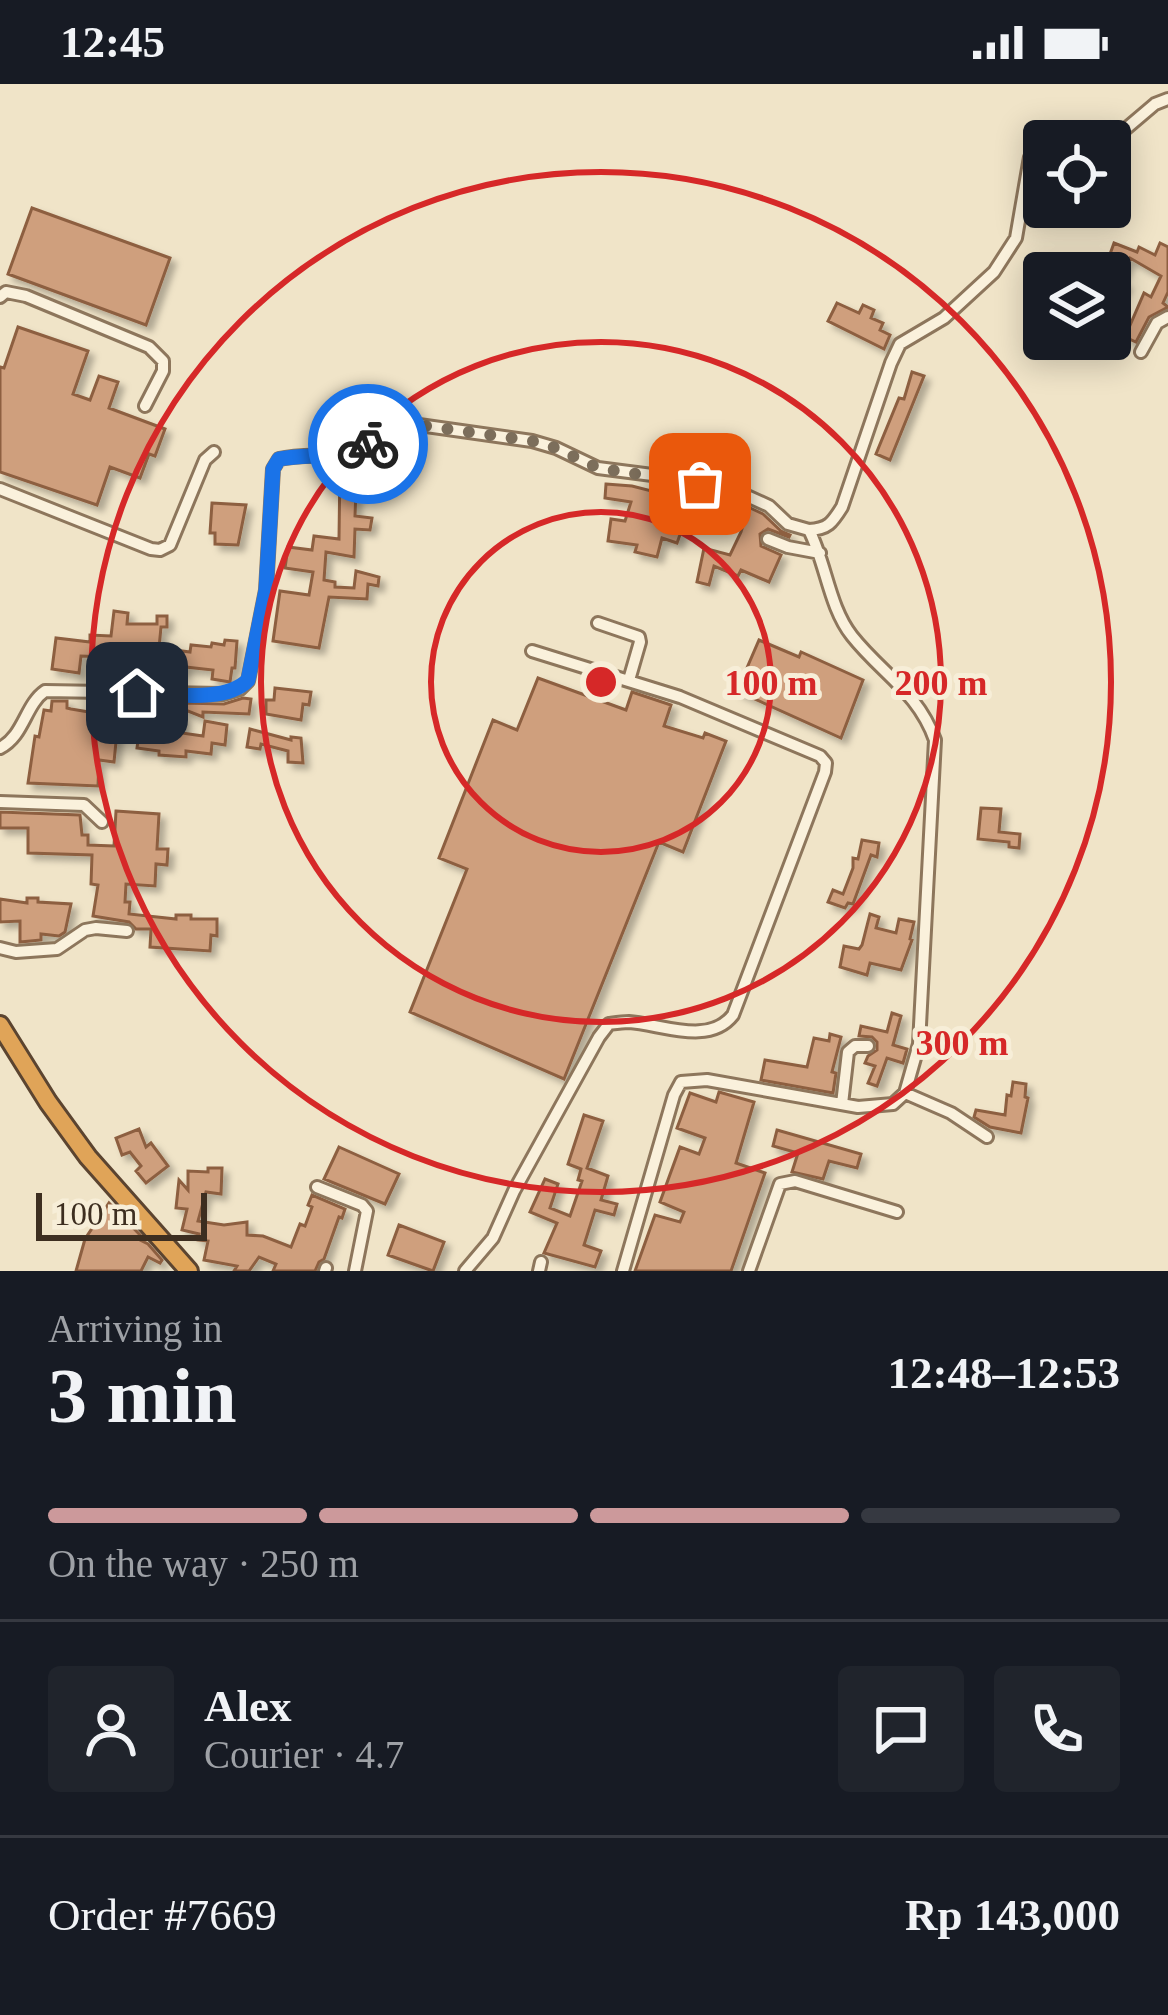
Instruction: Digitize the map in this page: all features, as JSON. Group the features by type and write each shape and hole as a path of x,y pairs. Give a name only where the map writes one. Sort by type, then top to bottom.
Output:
{"highway":[{"path":"0,1024 88,1157 189,1271"}],"street":[{"path":"1131,124 1168,99"},
{"path":"0,748 15,738 39,693 45,691 223,694 240,688 248,680 261,619 273,469 279,459 356,451 389,427 405,423 532,441 598,468 747,496 769,506 788,524 809,530 831,526 842,508 900,344 944,318 994,272 1016,238 1023,198"},
{"path":"0,297 6,292 26,296 149,347 163,361 163,371 145,406"},
{"path":"1141,352 1157,323 1168,317"},
{"path":"0,489 160,550 170,545 205,460 214,452"},
{"path":"687,521 694,483"},
{"path":"623,1271 681,1082 707,1080 858,1107 893,1104 905,1094 919,1044 935,740 914,699 852,636 809,530"},
{"path":"768,538 788,548 820,553"},
{"path":"598,623 639,637 629,680"},
{"path":"465,1271 493,1238 524,1172 609,1024 702,1031 725,1025 733,1015 826,763 820,756 680,698 532,651"},
{"path":"0,802 84,805 102,822"},
{"path":"0,948 16,952 57,949 85,930 127,932"},
{"path":"842,1103 848,1052 855,1046 868,1046"},
{"path":"905,1094 951,1114 987,1137"},
{"path":"749,1271 780,1184 795,1180 897,1212"},
{"path":"317,1187 367,1210 355,1271"}],"building":[{"path":"32,208 170,258 146,325 8,274"},
{"path":"1114,243 1155,255 1160,243 1168,247 1168,292 1163,303 1168,307 1149,317 1136,342 1131,340 1131,323 1144,293 1151,297 1161,276 1131,259 1131,252 1111,252"},
{"path":"837,303 859,313 863,305 874,310 871,318 883,323 880,330 890,335 884,349 828,321"},
{"path":"18,327 88,351 73,394 90,400 99,376 118,382 109,408 165,429 140,478 110,467 97,505 0,472 0,367 4,368"},
{"path":"912,372 924,376 890,460 876,454"},
{"path":"340,465 357,465 355,516 372,518 370,530 355,529 354,557 326,552 324,580 335,582 335,587 354,588 356,571 379,577 378,586 368,584 367,599 329,597 319,648 273,641 280,591 309,595 313,572 285,568 288,547 312,550 314,536 339,539"},
{"path":"606,484 663,494 664,487 683,491 672,529 681,532 677,543 662,538 657,557 635,552 637,545 608,541 611,519 625,521 631,502 605,498"},
{"path":"212,503 246,505 238,545 215,544 215,533 210,533"},
{"path":"746,506 790,535 768,529 760,534 761,546 781,555 769,582 741,570 738,576 714,566 709,585 697,582 704,548 730,555"},
{"path":"114,611 128,613 127,624 157,624 157,616 167,616 159,648 190,652 191,645 211,647 212,643 224,645 225,640 237,641 230,682 212,679 213,670 158,670 106,662 106,657 81,656 79,673 52,669 56,638 90,642 90,635 111,636"},
{"path":"759,640 799,657 801,652 863,680 841,738 737,691"},
{"path":"538,678 626,710 632,692 671,705 664,726 726,741 683,852 659,842 564,1079 410,1012 467,869 439,858 493,720 517,730"},
{"path":"275,688 311,692 301,720 266,714 266,700 274,700"},
{"path":"251,699 249,714 203,712 203,717 180,708 182,703 224,704"},
{"path":"52,701 67,701 67,708 89,712 90,707 136,714 137,704 148,705 147,715 183,716 182,733 203,736 205,721 227,725 225,745 212,743 211,754 159,755 159,751 137,748 139,733 121,731 117,732 114,762 99,760 98,786 28,783 35,736 39,737 44,710 51,711"},
{"path":"250,729 291,740 301,738 303,763 288,762 288,751 261,744 260,749 247,747"},
{"path":"981,808 1001,809 999,832 1020,834 1019,848 1009,847 1009,842 978,839"},
{"path":"116,811 159,814 157,849 168,849 167,865 156,864 155,886 126,884 129,914 217,919 217,936 211,935 210,951 150,947 151,929 93,916 98,885 91,884 92,855 28,853 28,828 0,828 0,812 80,815 88,845 114,846"},
{"path":"862,840 879,843 877,857 871,855 853,904 845,908 828,902 833,890 843,894"},
{"path":"27,898 71,904 65,932 20,942 20,921 0,922 0,899 27,903"},
{"path":"870,914 879,917 876,928 896,933 899,919 914,922 901,970 870,963 867,975 840,967 844,946 859,949 862,945"},
{"path":"892,1013 901,1016 893,1045 907,1049 903,1063 887,1058 877,1086 868,1083 875,1066 865,1063 877,1050 877,1042 859,1036 861,1026 887,1032"},
{"path":"830,1034 841,1037 832,1072 836,1073 833,1093 761,1080 765,1060 807,1067 814,1038 829,1041"},
{"path":"1013,1082 1026,1084 1021,1133 990,1127 974,1117 976,1110 1005,1115"},
{"path":"719,1092 754,1102 736,1163 765,1173 731,1271 635,1271 655,1215 680,1222 684,1212 660,1202 680,1147 699,1154 705,1138 677,1128 690,1093 716,1102"},
{"path":"584,1115 603,1121 587,1168 608,1176 601,1200 617,1204 614,1215 595,1210 584,1245 601,1251 595,1267 544,1253 557,1223 530,1212 545,1179 558,1184 550,1208 570,1216 582,1181 578,1180 581,1169 568,1164"},
{"path":"139,1129 146,1147 151,1143 168,1166 146,1183 136,1171 141,1166 130,1152 122,1155 116,1138"},
{"path":"777,1130 861,1154 857,1168 829,1161 823,1179 792,1172 798,1153 773,1146"},
{"path":"339,1147 399,1174 385,1204 324,1179"},
{"path":"208,1168 222,1168 221,1194 206,1192 198,1221 247,1222 247,1235 291,1247 300,1224 305,1226 312,1195 345,1209 315,1271 273,1271 276,1264 259,1257 249,1271 204,1260 208,1241 182,1230 187,1209 176,1208 179,1180 188,1190 188,1171 208,1172"},
{"path":"109,1203 160,1263 148,1257 141,1271 76,1271 85,1239"},
{"path":"399,1225 444,1242 433,1271 388,1255"}],"way so far":[{"path":"368,444 389,427 405,423 532,441 598,468 700,484"}],"route":[{"path":"137,693 223,694 248,680 266,590 273,469 279,459 346,453 368,444"}]}
